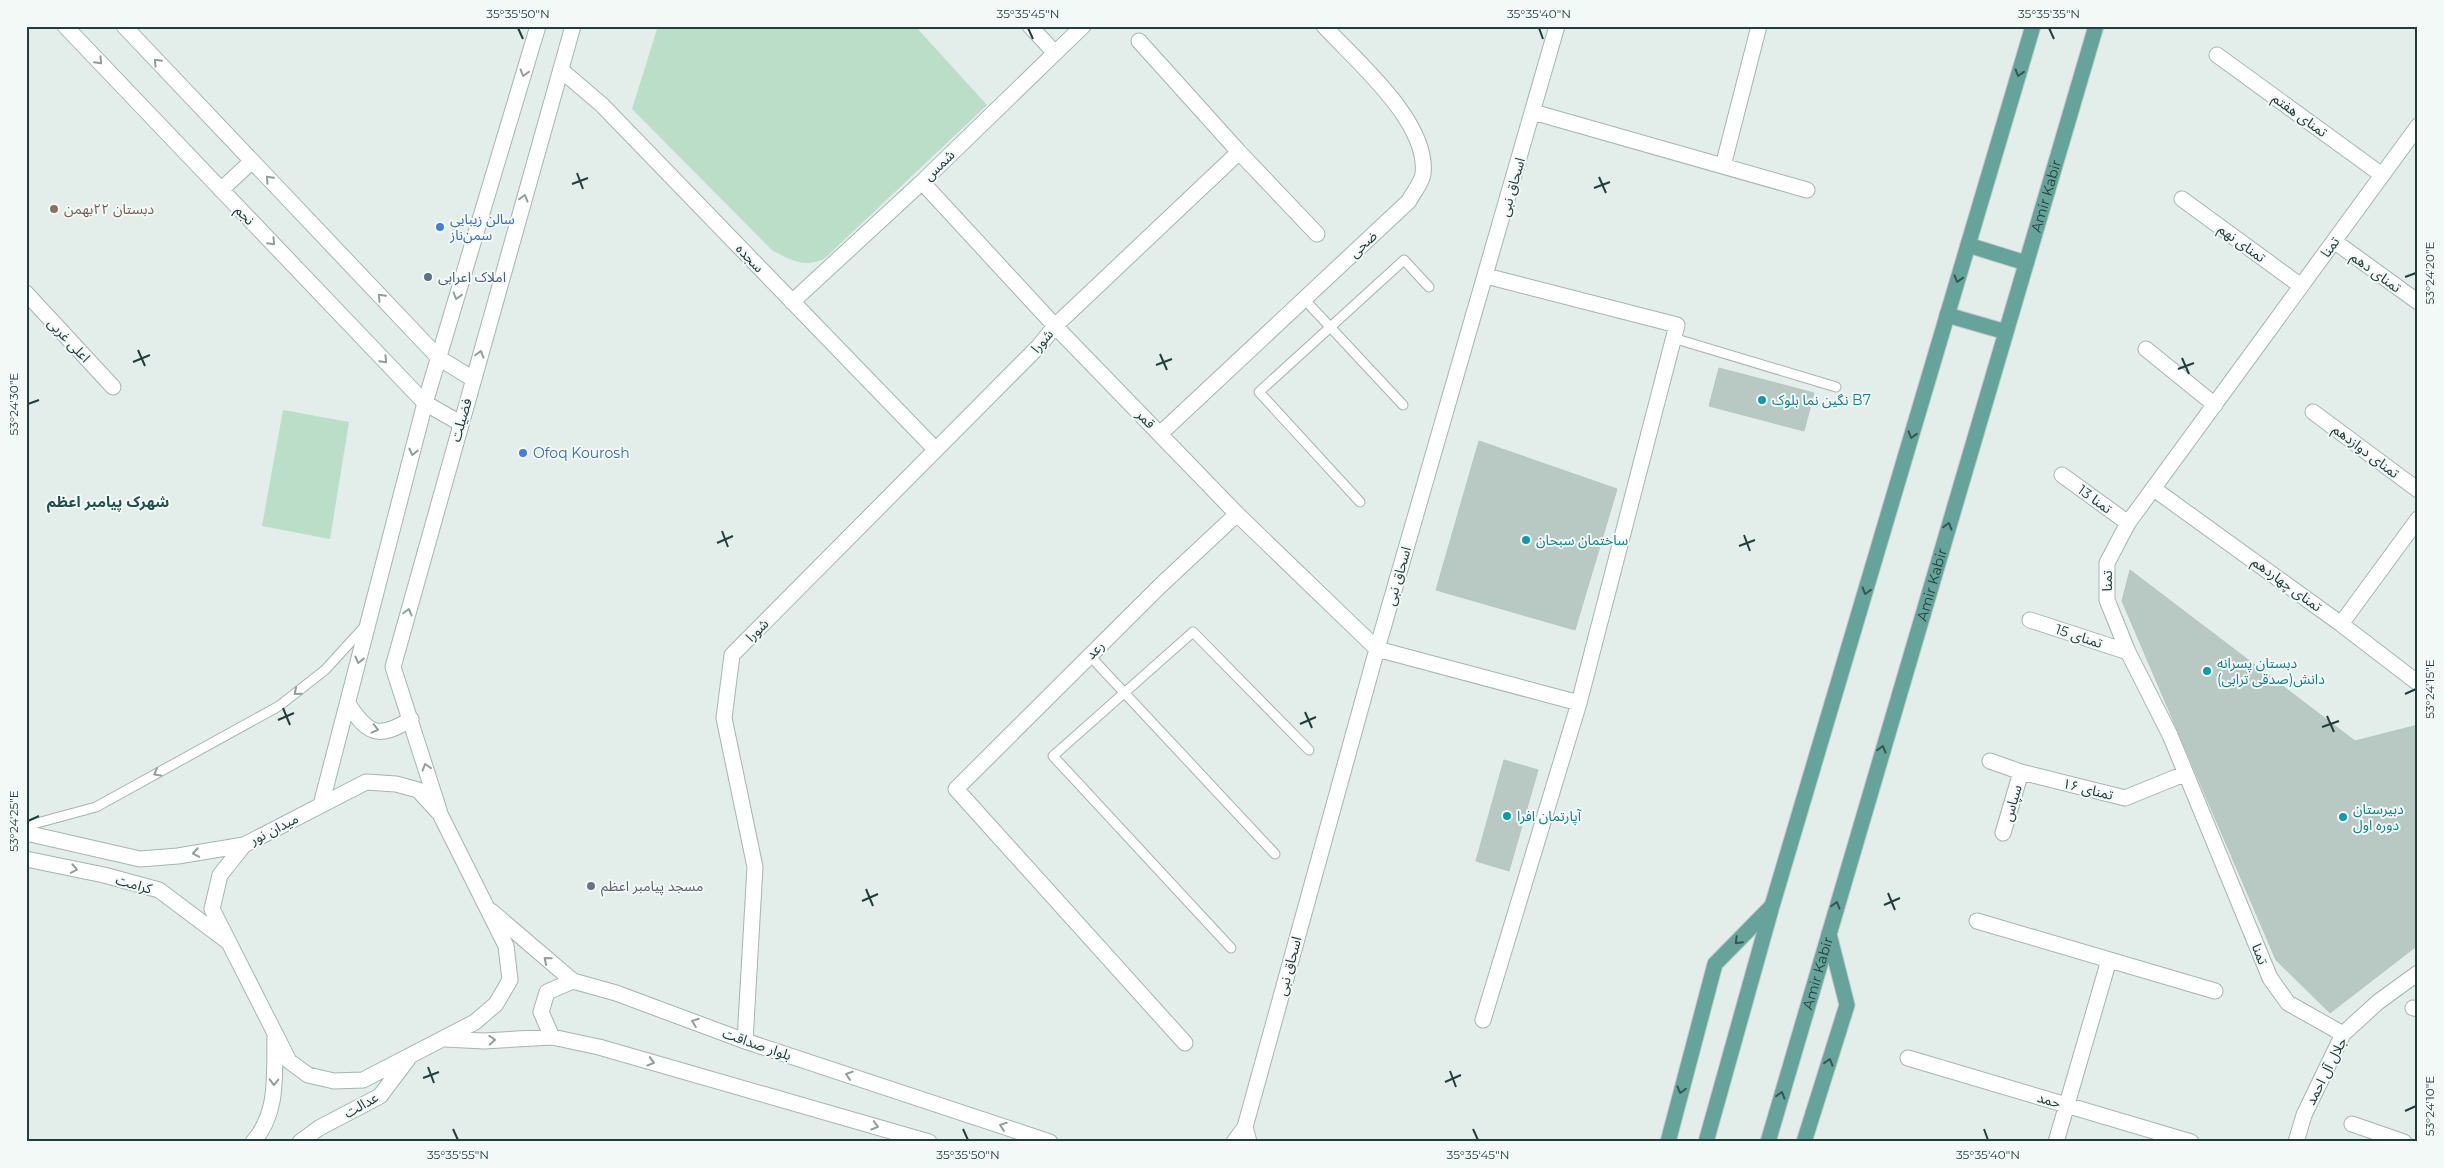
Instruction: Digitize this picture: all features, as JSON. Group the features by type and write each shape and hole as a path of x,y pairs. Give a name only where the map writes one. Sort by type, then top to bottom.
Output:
{"main road":[{"path":"1706,1142 1772,906 2033,26"},
{"name":"Amir Kabir","path":"1768,1142 2096,26"},
{"path":"1968,245 2026,263"},
{"path":"1947,315 2006,332"},
{"path":"1668,1142 1715,964 1772,906"},
{"path":"1804,1142 1847,1005 1828,933"}],"street":[{"name":"نجم","path":"65,26 425,403 460,423"},
{"path":"124,26 439,358 473,378"},
{"path":"321,805 425,403 538,26"},
{"name":"فضیلت","path":"440,814 393,667 573,26"},
{"path":"1030,26 1054,52"},
{"name":"شمس","path":"792,302 922,182 1082,26"},
{"name":"ضحی","path":"1161,433 1409,201 1423,175 1420,146 1405,114 1324,26"},
{"name":"اسحاق نبی","path":"1247,1134 1377,649 1558,26"},
{"path":"1723,166 1759,26"},
{"path":"1139,41 1239,152 1317,234"},
{"name":"تمنای هفتم","path":"2217,55 2382,175"},
{"name":"سجده","path":"561,70 602,105 936,450"},
{"path":"1533,112 1807,190"},
{"name":"تمنا","path":"2343,1034 2288,1003 2270,978 2184,774 2170,735 2128,652 2107,600 2107,563 2128,523 2418,126"},
{"name":"شورا","path":"746,1041 755,867 724,718 732,656 1039,346 1055,326 1239,152"},
{"path":"222,190 252,161"},
{"name":"قمر","path":"922,182 1055,326 1161,433 1237,514 1377,649"},
{"name":"تمنای نهم","path":"2182,198 2301,286"},
{"name":"تمنای دهم","path":"2334,241 2418,302"},
{"path":"1483,1020 1579,702 1677,325 1486,276"},
{"name":"اعلی غربی","path":"26,294 113,388"},
{"path":"2146,349 2215,405"},
{"name":"تمنای دوازدهم","path":"2314,412 2418,490"},
{"name":"تمنا 13","path":"2062,475 2128,523"},
{"name":"تمنای چهاردهم","path":"2154,489 2341,624 2418,684"},
{"name":"رعد","path":"1185,1043 956,789 1161,585 1237,514"},
{"path":"2341,624 2418,519"},
{"name":"تمنای 15","path":"2030,620 2128,652"},
{"path":"1377,649 1579,702"},
{"path":"348,704 362,726 380,732 397,728 411,719"},
{"name":"تمنای ۱۶","path":"1990,761 2021,772 2125,798 2184,774"},
{"name":"سپاس","path":"2003,834 2021,772"},
{"name":"میدان نور","path":"366,782 396,784 418,790 440,814 506,946 510,980 496,1004 475,1022 363,1080 334,1081 308,1075 288,1061 212,909 220,875 244,845 366,782"},
{"name":"کرامت","path":"26,833 140,859 178,856 244,845"},
{"name":"کرامت","path":"26,859 104,875 159,890 228,941"},
{"name":"بلوار صداقت","path":"486,906 573,981 616,993 746,1041 1050,1142"},
{"path":"1977,921 2215,991"},
{"path":"2056,1142 2109,960"},
{"name":"جلال آل احمد","path":"2296,1142 2304,1115 2343,1034 2378,1002 2418,973"},
{"path":"552,1036 541,1012 547,992 573,981"},
{"path":"253,1142 263,1130 274,1102 275,1033"},
{"path":"443,1039 484,1041 552,1036 599,1047 929,1142"},
{"name":"عدالت","path":"300,1142 319,1128 380,1096 410,1056"},
{"name":"حمد","path":"1908,1058 2190,1142"},
{"path":"2352,1124 2404,1142"},
{"path":"1234,1142 1247,1134"}],"lane":[{"path":"1360,502 1259,392 1404,260 1429,287"},
{"path":"1304,299 1403,405"},
{"path":"1673,338 1836,388"},
{"path":"26,826 96,807 279,706 325,670 369,621"},
{"path":"1231,948 1052,756 1125,694 1193,632 1309,750"},
{"path":"1090,656 1275,854"}],"green space":[{"path":"658,26 915,26 987,105 824,259 810,263 798,262 773,251 632,109"},
{"path":"283,410 349,422 330,539 262,526"}],"building":[{"name":"نگین نما بلوک B7","path":"1719,368 1814,393 1804,431 1709,406"},
{"name":"ساختمان سبحان","path":"1479,441 1617,489 1575,630 1436,590"},
{"path":"2130,570 2355,741 2418,725 2418,945 2330,1013 2276,960 2122,601"},
{"name":"آپارتمان افرا","path":"1504,760 1538,770 1509,871 1476,861"}],"place":[{"name":"دبستان ۲۲بهمن","path":"54,209"},
{"name":"سالن زیبایی سمن‌ناز","path":"440,227"},
{"name":"املاک اعرابی","path":"428,277"},
{"name":"نگین نما بلوک B7","path":"1762,400"},
{"name":"Ofoq Kourosh","path":"523,453"},
{"name":"ساختمان سبحان","path":"1526,540"},
{"name":"دبستان پسرانه دانش(صدقی ترابی)","path":"2207,671"},
{"name":"آپارتمان افرا","path":"1507,816"},
{"name":"دبیرستان دوره اول","path":"2343,817"},
{"name":"مسجد پیامبر اعظم","path":"591,886"}],"district":[{"name":"شهرک پیامبر اعظم","path":"108,502"}]}
